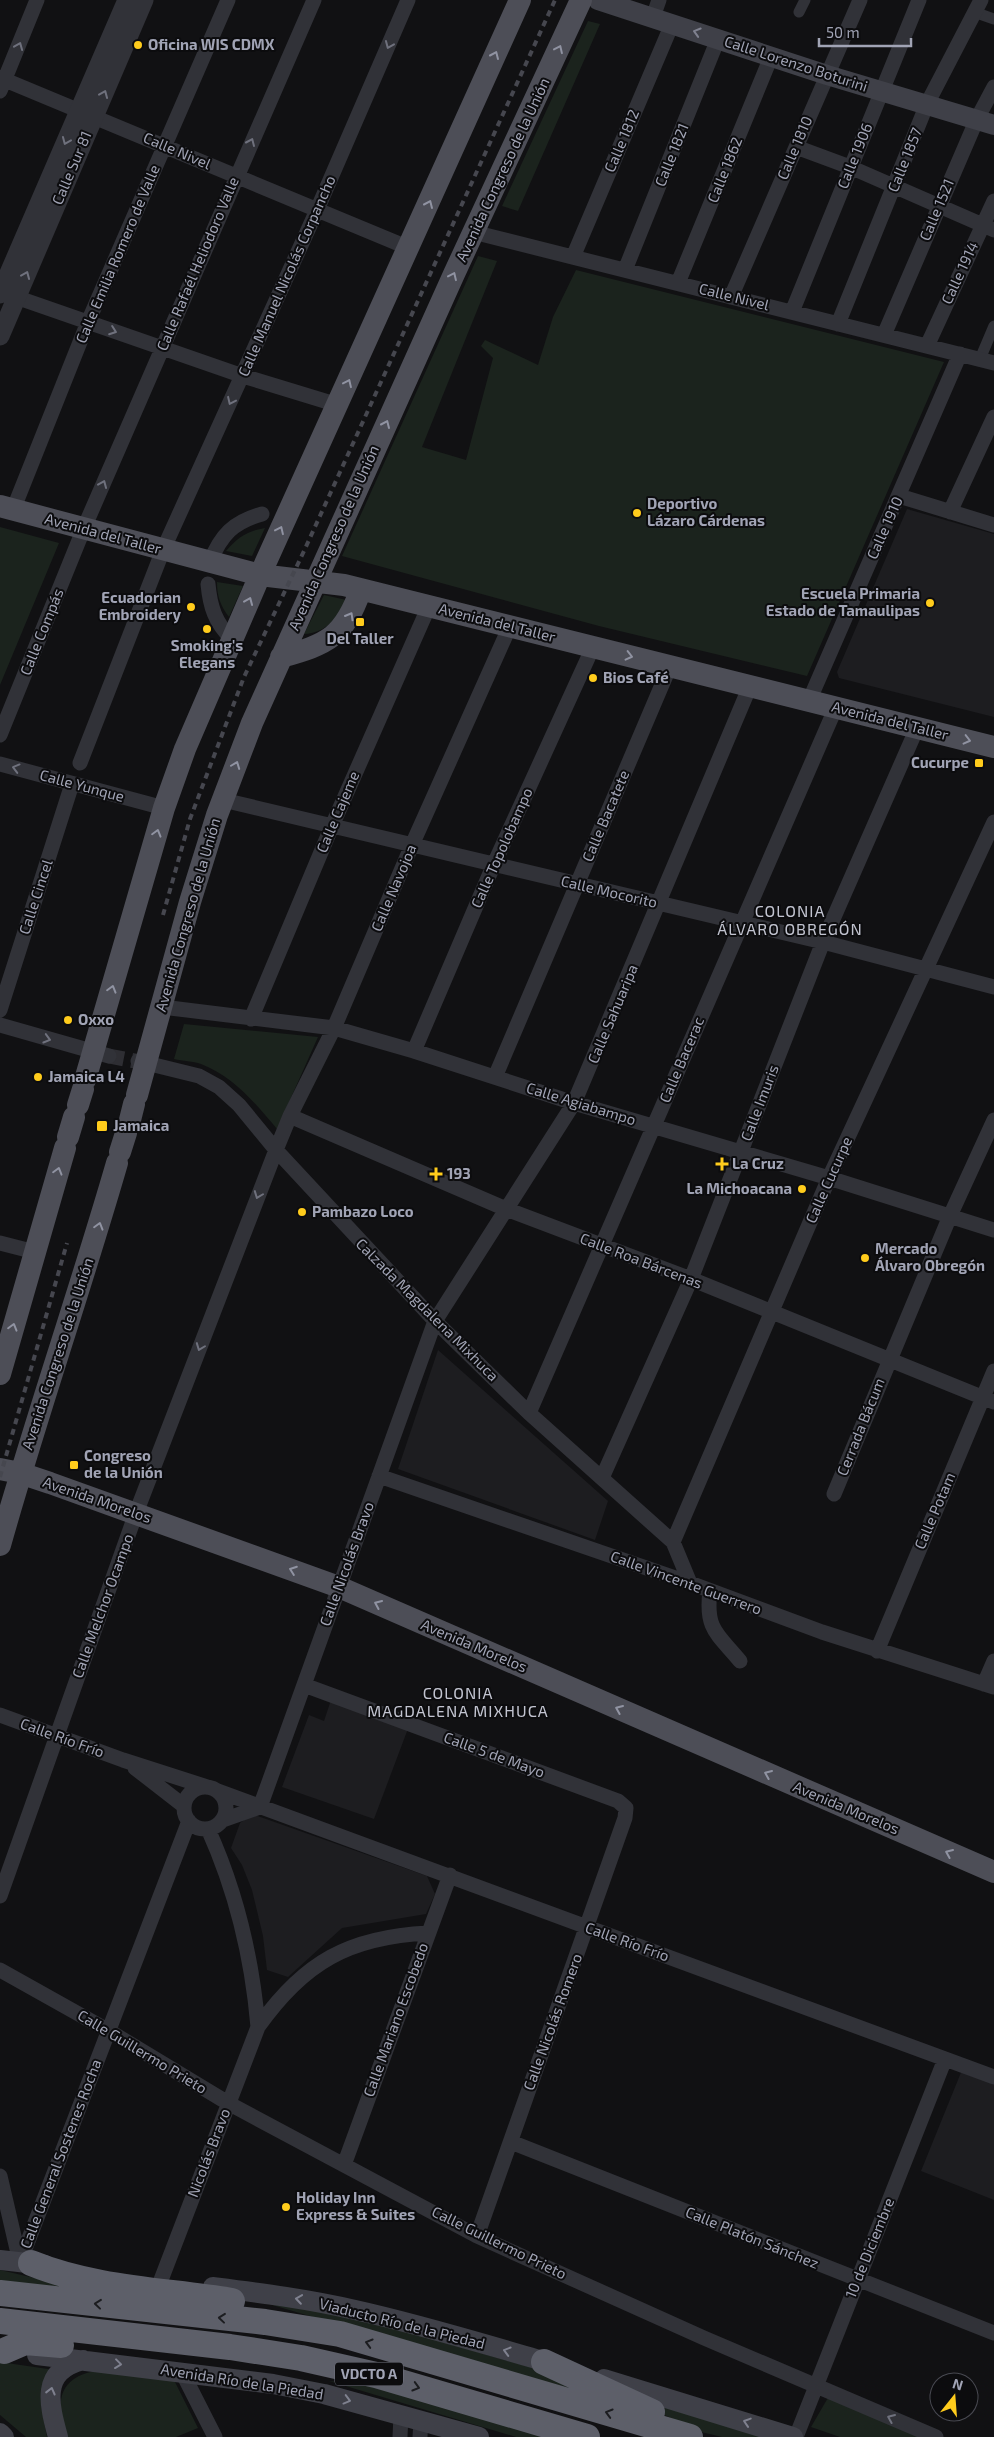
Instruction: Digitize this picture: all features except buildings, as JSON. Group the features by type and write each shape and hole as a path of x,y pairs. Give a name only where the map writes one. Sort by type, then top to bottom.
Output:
{"highway":[{"path":"17,2262 69,2277 107,2285 253,2305 340,2334"},
{"name":"Viaducto Río de la Piedad","path":"0,2293 265,2322 340,2334 690,2437"},
{"name":"VDCTO A","path":"0,2321 269,2352 327,2363 376,2375 587,2437"},
{"path":"2,2351 25,2342 118,2350 340,2375 376,2375"},
{"path":"544,2362 650,2411 697,2437"}],"main road":[{"path":"0,1374 76,1113 101,1054 164,808 185,749 260,575 520,0"},
{"name":"Avenida Congreso de la Unión","path":"0,1545 10,1471 42,1401 80,1289 127,1128 141,1062 162,1007 190,902 223,800 280,657 473,232 581,0"},
{"name":"Calle Lorenzo Boturini","path":"598,0 656,9 672,24 827,75 985,122"},
{"name":"Avenida del Taller","path":"7,508 163,550 209,573 315,580 361,589 994,747"},
{"path":"280,657 316,646 341,630 354,610 361,589"},
{"name":"Avenida Morelos","path":"10,1471 139,1506 338,1587 994,1872"},
{"name":"Viaducto Río de la Piedad","path":"17,2262 307,2300 356,2310 544,2362 794,2437"},
{"name":"Avenida Río de la Piedad","path":"2,2351 273,2384 324,2394 401,2415 421,2429 479,2437"},
{"path":"58,2437 49,2403 51,2387 66,2367 83,2360"},
{"path":"0,2433 4,2437"}],"street":[{"path":"2,83 37,0"},
{"name":"Calle Sur 81","path":"87,114 126,0"},
{"name":"Calle Sur 81","path":"0,336 4,293 87,114 144,0"},
{"name":"Calle Emilia Romero de Valle","path":"7,508 228,0"},
{"name":"Calle Rafaél Heliodoro Valle","path":"84,528 314,0"},
{"name":"Calle Manuel Nicolás Corpancho","path":"163,550 317,210 408,0"},
{"path":"799,12 805,0"},
{"name":"Calle 1810","path":"731,297 860,0"},
{"name":"Calle 1906","path":"792,312 919,0"},
{"path":"977,3 994,19"},
{"name":"Calle 1857","path":"838,324 928,104 977,3"},
{"name":"Calle 1812","path":"573,257 672,24"},
{"name":"Calle 1821","path":"625,270 718,39"},
{"name":"Calle 1862","path":"678,284 771,56"},
{"name":"Calle Nivel","path":"2,83 87,114 409,248"},
{"name":"Calle 1521","path":"884,335 939,205 985,122 994,87"},
{"path":"796,147 850,167 988,227"},
{"name":"Calle 1914","path":"927,346 988,227 994,201"},
{"name":"Calle Nivel","path":"473,232 987,361"},
{"path":"4,293 243,376 338,405"},
{"path":"987,361 994,326"},
{"name":"Calle 1910","path":"810,701 960,354"},
{"path":"950,512 994,418"},
{"path":"899,496 994,525"},
{"path":"232,638 222,629 212,612 209,573 218,543 234,526 262,514"},
{"name":"Calle Compás","path":"0,735 84,528"},
{"path":"80,762 163,550"},
{"name":"Calle Cajeme","path":"251,1019 332,826 429,606"},
{"name":"Calle Navojoa","path":"276,1150 290,1116 334,1028 412,845 510,626"},
{"name":"Calle Topolobampo","path":"414,1051 494,864 592,647"},
{"name":"Calle Bacatete","path":"495,1077 670,666"},
{"name":"Calle Sahuaripa","path":"435,1322 574,1104 660,904 750,686"},
{"name":"Calle Bacerac","path":"529,1412 603,1246 740,923 836,707"},
{"name":"Calle Imuris","path":"602,1478 691,1279 823,942 916,728"},
{"name":"Calle Yunque","path":"0,764 164,808"},
{"name":"Calle Cincel","path":"0,1010 72,784"},
{"name":"Calle Mocorito","path":"223,800 823,942 994,987"},
{"name":"Calle Cucurpe","path":"672,1542 829,1178 994,822"},
{"name":"Calle Agiabampo","path":"162,1007 334,1028 414,1051 574,1104 829,1178 994,1230"},
{"path":"0,1025 101,1054"},
{"name":"Calzada Magdalena Mixhuca","path":"141,1062 199,1076 219,1087 239,1105 276,1150 435,1322 529,1412 672,1542 690,1583"},
{"name":"Calle Roa Bárcenas","path":"290,1116 506,1209 691,1279 988,1400"},
{"name":"Cerrada Bácum","path":"834,1494 950,1216 994,1120"},
{"name":"Calle Melchor Ocampo","path":"0,1896 139,1506 276,1150"},
{"path":"0,1243 35,1252"},
{"name":"Calle Nicolás Bravo","path":"260,1807 435,1322"},
{"name":"Calle Potam","path":"876,1651 988,1400 994,1372"},
{"name":"Calle Vincente Guerrero","path":"379,1476 690,1583 876,1651 989,1685"},
{"path":"710,1591 708,1613 710,1625 740,1662"},
{"path":"989,1685 994,1661"},
{"name":"Calle 5 de Mayo","path":"304,1685 618,1801 626,1808"},
{"name":"Calle Río Frío","path":"0,1715 123,1760 213,1789 450,1875 587,1928 994,2077"},
{"name":"Calle Río Frío","path":"123,1760 184,1806"},
{"path":"223,1820 226,1805 213,1789 192,1791 184,1806 188,1821 198,1828 208,1829 223,1820 260,1807"},
{"name":"Calle Nicolás Romero","path":"477,2236 587,1928 625,1818 626,1808"},
{"name":"Calle General Sostenes Rocha","path":"17,2262 108,2032 188,1821"},
{"path":"208,1829 220,1856 239,1911 252,1968 258,2027"},
{"name":"Calle Mariano Escobedo","path":"344,2165 450,1875"},
{"path":"258,2027 278,1999 302,1976 330,1956 361,1943 394,1935 428,1933"},
{"name":"Calle Guillermo Prieto","path":"0,1970 228,2103 477,2236 815,2386 936,2437"},
{"name":"Nicolás Bravo","path":"161,2280 258,2027"},
{"name":"10 de Diciembre","path":"794,2437 945,2059"},
{"name":"Calle Platón Sánchez","path":"511,2142 994,2333"},
{"path":"0,2176 5,2215 17,2262"},
{"path":"182,2372 216,2437"},
{"path":"400,2437 401,2415"}],"shaded area":[{"path":"588,21 600,24 518,211 502,206"},
{"name":"Deportivo Lázaro Cárdenas","path":"478,256 497,261 422,447 466,460 493,358 481,346 485,340 538,365 553,317 576,270 944,362 807,676 599,626 342,556"},
{"name":"Escuela Primaria Estado de Tamaulipas","path":"907,509 994,534 994,717 839,678 837,672"},
{"path":"0,527 59,543 0,685"},
{"path":"265,528 252,556 226,551 243,535"},
{"path":"217,582 243,586 229,617 220,600"},
{"path":"324,595 351,601 331,623 319,631 304,634"},
{"path":"184,1024 318,1037 277,1129 234,1083 213,1069 201,1064 174,1059"},
{"path":"438,1350 608,1501 595,1540 398,1469"},
{"path":"332,1697 409,1726 374,1819 282,1787 309,1715 324,1721"},
{"path":"252,1814 427,1876 435,1894 426,1914 342,1928 288,1977 267,1970 263,1936 252,1890 242,1865 231,1848 240,1823"},
{"path":"962,2070 994,2083 994,2200 921,2171"},
{"path":"0,2270 108,2295 0,2282"},
{"path":"262,2302 321,2307 533,2368 610,2404"},
{"path":"0,2362 48,2369 50,2371 43,2389 41,2404 47,2437 26,2437 0,2415"},
{"path":"100,2370 173,2378 198,2428 176,2437 68,2437 61,2413 63,2393 75,2378"},
{"path":"329,2381 376,2386 562,2437 516,2437"},
{"path":"622,2394 765,2437 722,2437 697,2431"},
{"path":"829,2396 924,2437 840,2437 811,2427"}],"tunnel":[{"path":"109,1056 135,1061"}],"railway":[{"path":"163,915 190,819 244,677 304,551 555,0"},
{"path":"0,1477 67,1243"}],"place":[{"name":"Oficina WIS CDMX","path":"138,45"},
{"name":"Deportivo Lázaro Cárdenas","path":"637,513"},
{"name":"Escuela Primaria Estado de Tamaulipas","path":"930,603"},
{"name":"Ecuadorian Embroidery","path":"191,607"},
{"name":"Del Taller","path":"360,622"},
{"name":"Smoking's Elegans","path":"207,629"},
{"name":"Bios Café","path":"593,678"},
{"name":"Cucurpe","path":"979,763"},
{"name":"Oxxo","path":"68,1020"},
{"name":"Jamaica L4","path":"38,1077"},
{"name":"Jamaica","path":"102,1126"},
{"name":"La Cruz","path":"722,1164"},
{"name":"193","path":"436,1174"},
{"name":"La Michoacana","path":"802,1189"},
{"name":"Pambazo Loco","path":"302,1212"},
{"name":"Mercado Álvaro Obregón","path":"865,1258"},
{"name":"Congreso de la Unión","path":"74,1465"},
{"name":"Holiday Inn Express & Suites","path":"286,2207"}],"district":[{"name":"COLONIA ÁLVARO OBREGÓN","path":"790,920"},
{"name":"COLONIA MAGDALENA MIXHUCA","path":"458,1702"}]}
